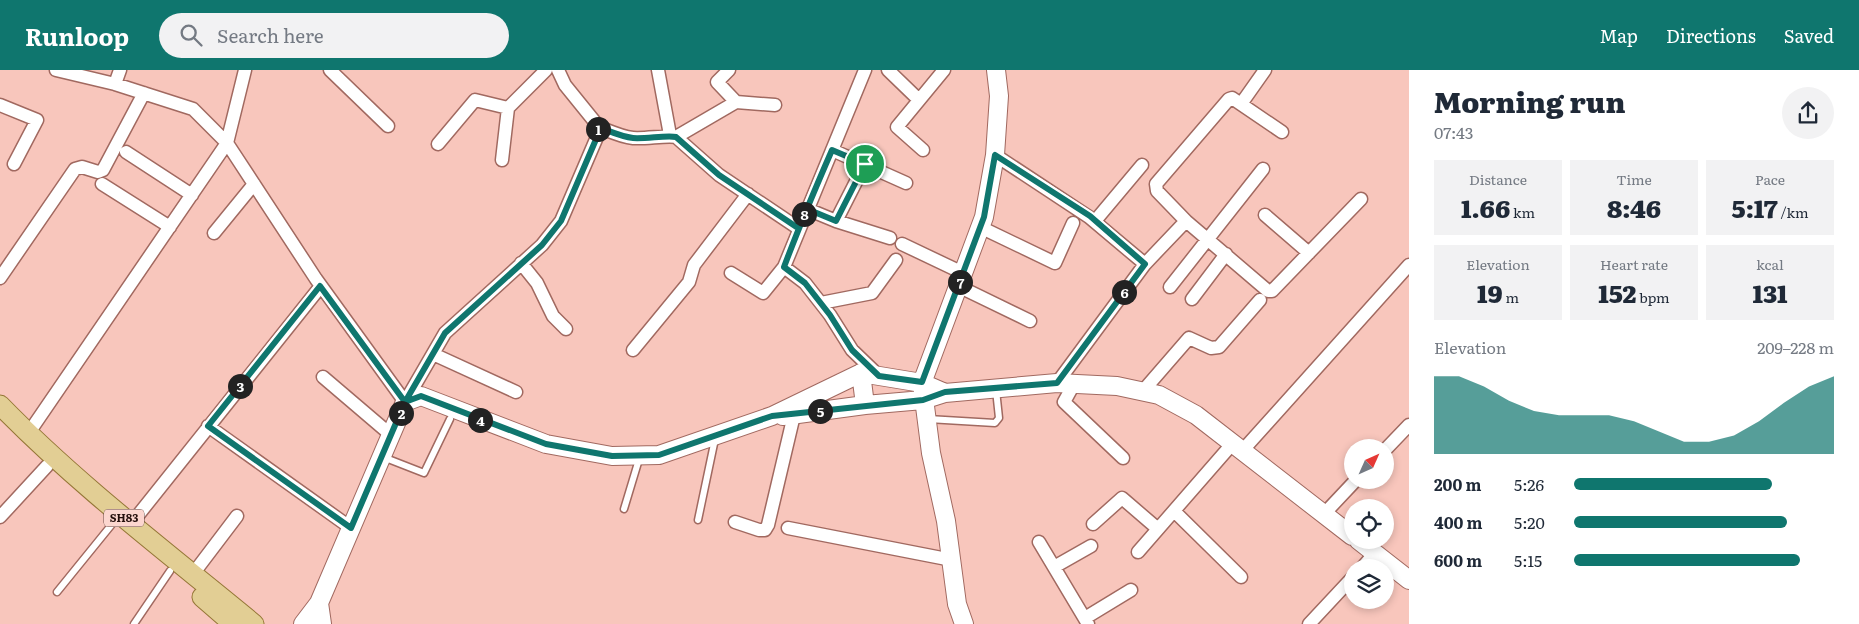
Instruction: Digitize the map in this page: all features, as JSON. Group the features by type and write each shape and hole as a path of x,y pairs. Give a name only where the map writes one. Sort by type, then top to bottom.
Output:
{"main road":[{"name":"SH83","path":"0,404 28,434 223,621"},
{"name":"SH83","path":"0,423 47,466 192,574 254,624"}],"street":[{"path":"56,70 115,84 194,109 227,143 320,286 405,402"},
{"path":"115,84 120,70"},
{"path":"28,434 227,143 245,70"},
{"path":"330,70 388,126"},
{"path":"502,160 508,108 546,70"},
{"path":"558,70 565,85 598,127 630,138 659,139 673,136 736,102 775,105"},
{"path":"658,70 673,136 719,175 798,228"},
{"path":"729,70 717,82 736,102"},
{"path":"731,273 763,292 784,267 798,228 865,70"},
{"path":"888,70 918,99"},
{"path":"923,150 897,127 918,99 944,70"},
{"path":"1240,104 1265,70"},
{"path":"964,624 957,604 946,520 931,452 922,382 984,217 995,155 999,96 998,72"},
{"path":"0,278 75,169 82,167 98,172 103,170 144,93"},
{"path":"1282,132 1232,98 1229,99 1156,184 1157,191 1186,221 1268,291 1272,291 1361,199"},
{"path":"438,144 475,100 508,108"},
{"path":"0,105 37,120 14,164"},
{"path":"304,624 319,603 405,402 445,333 542,245 561,221 597,137 598,127"},
{"path":"832,150 906,183"},
{"path":"126,152 192,195"},
{"path":"995,155 1096,221 1145,264"},
{"path":"836,221 865,164"},
{"path":"1096,221 1142,165"},
{"path":"1170,287 1263,169"},
{"path":"102,184 170,227"},
{"path":"214,233 254,184"},
{"path":"633,350 688,282 694,265 748,194"},
{"path":"807,209 836,221 890,238"},
{"path":"1265,215 1309,253"},
{"path":"1123,458 1064,402 1066,383 1145,264 1186,221"},
{"path":"980,228 1055,263 1073,223"},
{"path":"902,244 1030,320"},
{"path":"1192,298 1226,254"},
{"path":"821,303 872,293 896,260"},
{"path":"521,263 537,283 553,316 566,329"},
{"path":"1138,552 1174,511 1238,447 1409,265"},
{"path":"784,267 805,283 821,303 852,350 879,376"},
{"path":"122,523 208,426 320,286"},
{"path":"1143,391 1189,338 1211,348 1220,347 1260,300"},
{"path":"433,354 516,392"},
{"path":"405,402 421,396 546,444 612,456 659,455 772,416 861,373 922,382 945,392"},
{"path":"861,373 865,405"},
{"path":"323,377 391,435"},
{"path":"840,382 846,408"},
{"path":"772,416 923,400 945,392 1066,383 1117,386 1143,391 1159,395 1196,414 1344,530"},
{"path":"735,522 759,530 765,530 768,525 794,415"},
{"path":"1394,441 1409,425"},
{"path":"208,426 351,528"},
{"path":"0,517 47,466"},
{"path":"1324,514 1348,489"},
{"path":"1093,524 1122,498 1158,529"},
{"path":"1174,511 1241,577"},
{"path":"192,574 238,516"},
{"path":"788,528 952,560"},
{"path":"1039,542 1086,621 1131,590"},
{"path":"1054,567 1091,546"},
{"path":"1370,549 1409,580"},
{"path":"1370,559 1375,553"},
{"path":"1309,624 1344,587"},
{"path":"319,603 322,624"}],"lane":[{"path":"926,419 995,423 999,418 996,389"},
{"path":"382,456 424,473 450,420"},
{"path":"698,520 716,436"},
{"path":"624,509 641,455"},
{"path":"56,592 122,523"},
{"path":"134,624 170,571"}],"route":[{"path":"865,164 832,150 798,228 784,267 805,283 830,315 852,350 879,376 922,382 984,217 995,155 1090,216 1145,264 1057,383 945,392 923,400 865,405 790,416 772,416 659,455 612,456 546,444 421,396 405,402 320,286 208,426 351,528 405,402 445,333 491,289 542,245 561,221 597,137 598,127 630,138 659,139 670,135 676,137 719,175 798,228 807,209 836,221 865,164"}]}
